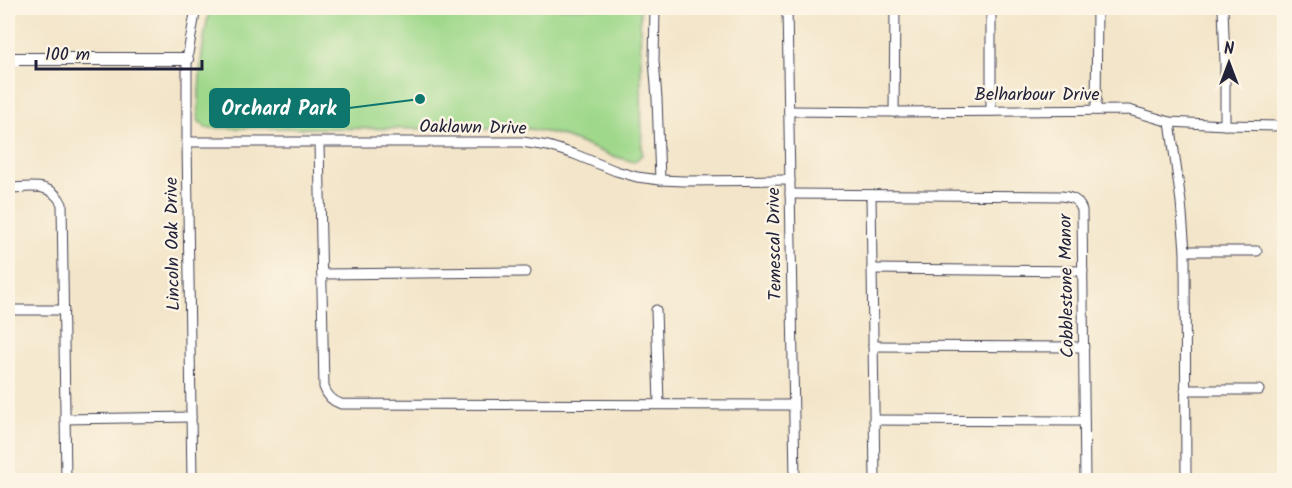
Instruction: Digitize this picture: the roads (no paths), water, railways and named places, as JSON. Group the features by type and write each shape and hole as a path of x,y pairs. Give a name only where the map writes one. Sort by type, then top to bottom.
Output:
{"street":[{"name":"Lincoln Oak Drive","path":"192,480 187,59 196,8"},
{"path":"655,8 654,60 660,180"},
{"name":"Temescal Drive","path":"787,8 795,480"},
{"path":"894,112 895,8"},
{"path":"991,8 991,111"},
{"path":"1096,110 1097,8"},
{"path":"1223,8 1225,125"},
{"path":"8,59 187,59"},
{"name":"Belharbour Drive","path":"789,111 1129,110 1170,122 1284,126"},
{"path":"1170,122 1185,251 1186,480"},
{"name":"Oaklawn Drive","path":"187,142 522,142 548,146 637,177 660,180 790,180"},
{"path":"319,143 324,387 334,402 341,404 794,405"},
{"path":"8,188 46,188 56,193 62,204 66,480"},
{"name":"Cobblestone Manor","path":"790,194 1071,197 1077,201 1082,210 1085,480"},
{"path":"871,195 875,480"},
{"path":"1185,251 1257,251"},
{"path":"872,269 1083,271"},
{"path":"322,274 526,272"},
{"path":"8,310 64,310"},
{"path":"656,310 659,404"},
{"path":"873,346 1084,347"},
{"path":"1185,390 1259,390"},
{"path":"65,419 191,417"},
{"path":"874,420 1084,421"}],"place":[{"name":"Orchard Park","path":"420,99"}]}
